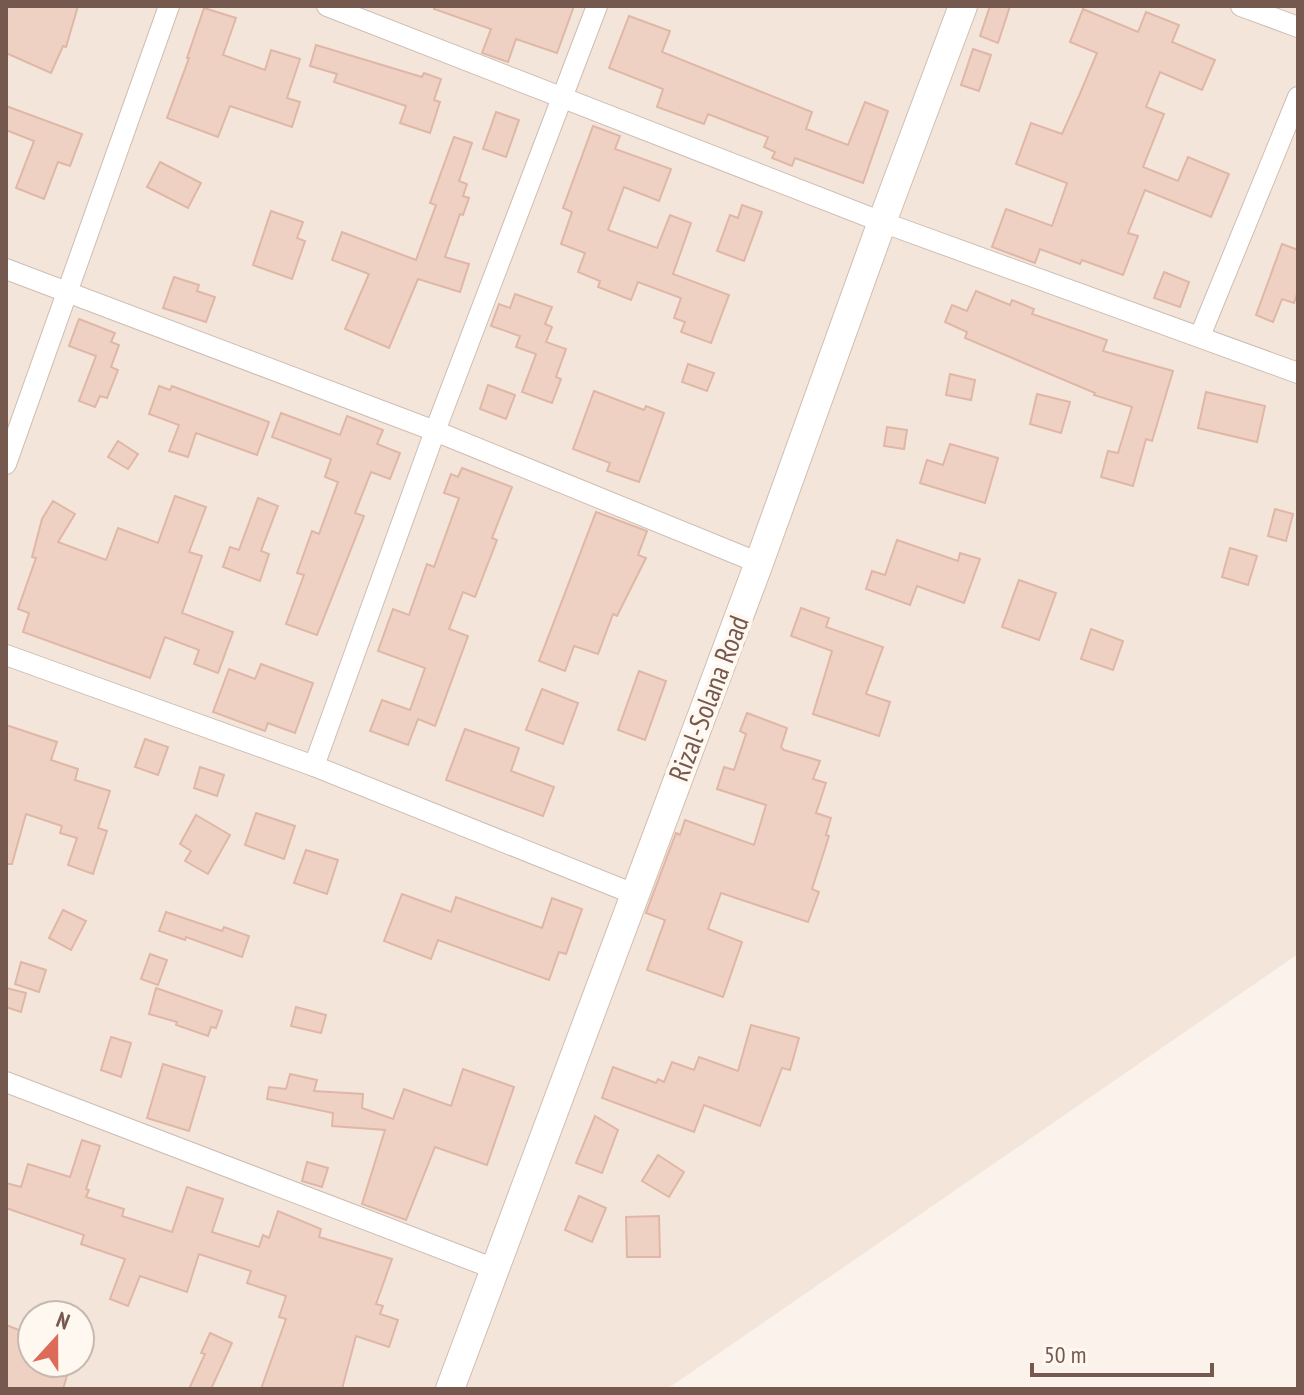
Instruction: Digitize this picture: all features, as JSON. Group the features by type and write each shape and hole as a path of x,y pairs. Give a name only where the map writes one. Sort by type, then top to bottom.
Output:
{"main road":[{"name":"Rizal-Solana Road","path":"450,1389 759,563 963,6"}],"street":[{"path":"6,464 169,6"},
{"path":"327,6 882,222 1298,373"},
{"path":"314,766 435,431 597,6"},
{"path":"1241,6 1298,27"},
{"path":"1200,336 1298,97"},
{"path":"6,269 435,431 759,563"},
{"path":"6,655 314,766 634,894"},
{"path":"6,1082 495,1269"}],"shaded area":[{"path":"6,6 1298,6 1298,954 667,1389 6,1389"}],"building":[{"path":"6,6 78,6 66,47 63,46 51,73 6,53"},
{"path":"435,6 574,6 557,53 516,39 508,62 482,53 491,29 434,9"},
{"path":"990,6 1010,6 998,43 980,36"},
{"path":"204,8 236,18 223,55 265,70 271,50 300,59 287,98 300,102 292,127 230,106 218,137 167,118"},
{"path":"1083,9 1138,32 1146,12 1179,25 1172,42 1215,60 1202,90 1160,72 1146,107 1164,114 1143,167 1178,181 1188,157 1229,174 1211,217 1145,190 1128,233 1138,236 1123,275 1040,249 1035,263 992,247 1006,209 1052,226 1067,183 1016,164 1031,123 1062,134 1079,96 1097,53 1070,42"},
{"path":"629,16 670,31 662,52 812,112 806,129 848,145 865,102 888,111 863,183 795,158 792,166 772,158 775,152 764,147 768,137 708,114 704,124 657,107 663,89 609,68"},
{"path":"316,45 422,77 424,73 441,79 434,100 440,102 430,133 400,123 406,106 334,82 337,74 310,66"},
{"path":"973,49 991,55 979,91 961,85"},
{"path":"6,106 82,134 70,166 58,162 44,199 16,188 34,141 6,130"},
{"path":"496,112 519,120 506,157 483,149"},
{"path":"593,126 620,136 615,149 671,169 659,201 624,187 608,230 657,248 670,215 691,223 673,274 729,295 711,343 681,332 685,322 674,318 681,298 638,282 631,300 598,287 600,281 578,272 585,253 561,244 572,212 563,208"},
{"path":"454,137 472,143 459,181 467,184 463,196 469,198 445,257 469,264 460,292 418,279 389,348 345,329 369,274 332,260 342,232 416,260 436,205 430,203"},
{"path":"160,162 201,183 188,208 147,187"},
{"path":"742,205 762,212 744,261 717,251 730,215 738,218"},
{"path":"271,211 303,222 297,238 305,241 292,279 253,265"},
{"path":"1282,244 1298,250 1298,291 1294,303 1282,299 1273,322 1256,315"},
{"path":"1164,272 1189,282 1180,307 1154,298"},
{"path":"174,277 199,285 197,291 215,297 206,322 163,308"},
{"path":"976,291 1010,305 1012,300 1034,309 1032,314 1107,340 1103,351 1173,371 1152,441 1146,439 1133,486 1101,477 1108,451 1118,453 1132,407 1094,395 965,338 967,332 945,322 952,305 967,311"},
{"path":"515,294 552,307 545,324 552,327 546,342 566,349 556,377 561,379 552,403 522,392 536,354 516,347 520,336 491,326 499,304 510,308"},
{"path":"79,319 115,333 111,342 119,345 111,367 118,370 107,398 100,396 95,407 79,401 96,356 69,346"},
{"path":"688,364 714,373 707,391 682,382"},
{"path":"950,374 975,380 971,400 946,395"},
{"path":"488,385 515,395 506,419 480,409"},
{"path":"159,386 170,390 172,386 269,422 257,455 196,433 188,457 169,451 179,425 149,414"},
{"path":"594,391 644,410 646,406 664,413 639,482 607,471 610,463 573,449"},
{"path":"1206,392 1265,406 1257,442 1198,428"},
{"path":"1037,394 1070,402 1061,433 1030,424"},
{"path":"281,413 340,435 347,416 383,430 377,444 400,453 390,479 371,472 355,513 364,516 317,635 286,624 304,575 297,573 312,531 319,534 338,482 325,477 331,459 272,437"},
{"path":"887,427 907,430 904,449 884,446"},
{"path":"118,441 138,454 128,469 108,457"},
{"path":"950,444 998,458 985,503 920,483 927,460 943,465"},
{"path":"462,468 512,487 492,538 497,540 475,597 463,592 449,629 468,636 435,726 418,719 408,745 370,731 382,700 410,710 425,668 378,651 393,609 409,615 427,564 434,567 459,498 444,493 451,474 458,477"},
{"path":"175,496 206,507 189,552 202,556 182,613 233,632 218,673 194,664 199,650 165,637 150,678 23,632 29,613 18,609 36,558 32,557 42,519 53,501 75,514 58,542 106,560 118,528 158,543"},
{"path":"258,498 278,506 261,551 269,554 260,581 223,567 230,547 239,550"},
{"path":"1275,509 1293,514 1286,541 1268,536"},
{"path":"596,512 647,531 638,555 646,558 617,616 613,614 598,654 574,646 565,671 539,661"},
{"path":"897,540 958,561 960,553 980,559 964,603 917,586 910,605 866,589 872,571 885,575"},
{"path":"1230,548 1257,556 1248,585 1222,577"},
{"path":"1019,580 1056,593 1039,640 1002,627"},
{"path":"801,608 829,618 826,627 883,647 866,694 890,702 879,736 813,714 832,651 791,636"},
{"path":"1091,629 1123,641 1113,670 1081,659"},
{"path":"261,664 313,683 295,733 268,723 265,731 213,712 229,669 255,679"},
{"path":"639,671 666,681 645,740 618,730"},
{"path":"542,689 578,703 563,744 526,730"},
{"path":"747,713 787,728 781,747 784,750 820,761 813,779 826,783 816,813 831,818 826,835 829,836 812,889 819,892 808,922 721,893 708,929 742,942 723,997 647,970 665,920 646,913 676,833 680,835 685,820 754,845 766,805 717,789 724,767 734,770 746,734 740,731"},
{"path":"6,725 57,742 51,760 78,769 75,780 110,791 98,828 107,831 93,874 68,865 77,838 60,833 62,826 26,814 12,864 6,864"},
{"path":"465,729 519,748 511,771 554,787 543,816 446,780"},
{"path":"145,739 168,747 158,775 135,767"},
{"path":"200,767 224,775 217,796 194,788"},
{"path":"256,813 295,826 284,859 245,845"},
{"path":"196,815 230,835 208,874 185,861 191,851 180,844"},
{"path":"306,850 338,860 327,894 294,883"},
{"path":"402,894 451,912 456,897 542,928 552,898 582,909 566,954 559,952 549,980 438,940 431,959 384,941"},
{"path":"63,910 86,921 71,950 49,938"},
{"path":"166,912 222,931 224,927 249,936 242,957 159,931"},
{"path":"150,954 167,960 158,985 141,979"},
{"path":"21,962 46,970 39,992 15,984"},
{"path":"6,988 26,993 21,1012 6,1007"},
{"path":"156,988 222,1011 216,1028 211,1027 208,1036 149,1014"},
{"path":"296,1007 326,1015 321,1033 291,1026"},
{"path":"751,1025 799,1038 790,1070 782,1068 760,1126 704,1105 694,1132 602,1098 613,1067 656,1083 658,1079 664,1082 672,1062 694,1070 699,1057 738,1071"},
{"path":"111,1037 131,1043 121,1077 101,1070"},
{"path":"163,1064 205,1077 189,1131 147,1118"},
{"path":"463,1069 514,1087 487,1165 435,1147 406,1220 362,1204 385,1130 332,1126 333,1113 267,1099 269,1087 286,1089 290,1074 317,1080 314,1091 363,1094 362,1108 393,1119 404,1089 451,1106"},
{"path":"595,1116 618,1130 602,1173 576,1163"},
{"path":"82,1140 100,1146 86,1197 124,1209 122,1216 172,1232 187,1187 223,1199 212,1232 259,1247 263,1235 269,1238 278,1211 321,1229 319,1237 392,1259 376,1304 383,1306 380,1314 398,1320 389,1347 356,1336 342,1389 261,1389 286,1319 279,1317 286,1296 247,1283 251,1271 199,1254 187,1292 140,1276 128,1306 110,1299 125,1259 81,1244 84,1235 6,1208 6,1183 21,1187 28,1164 70,1177"},
{"path":"658,1155 684,1172 669,1197 642,1181"},
{"path":"307,1162 328,1168 322,1187 302,1181"},
{"path":"579,1196 606,1208 592,1242 565,1230"},
{"path":"659,1216 660,1257 627,1257 626,1217"},
{"path":"6,1325 16,1329 16,1379 66,1379 63,1389 6,1389"},
{"path":"210,1333 232,1343 211,1389 189,1389 205,1354 201,1353"}]}
